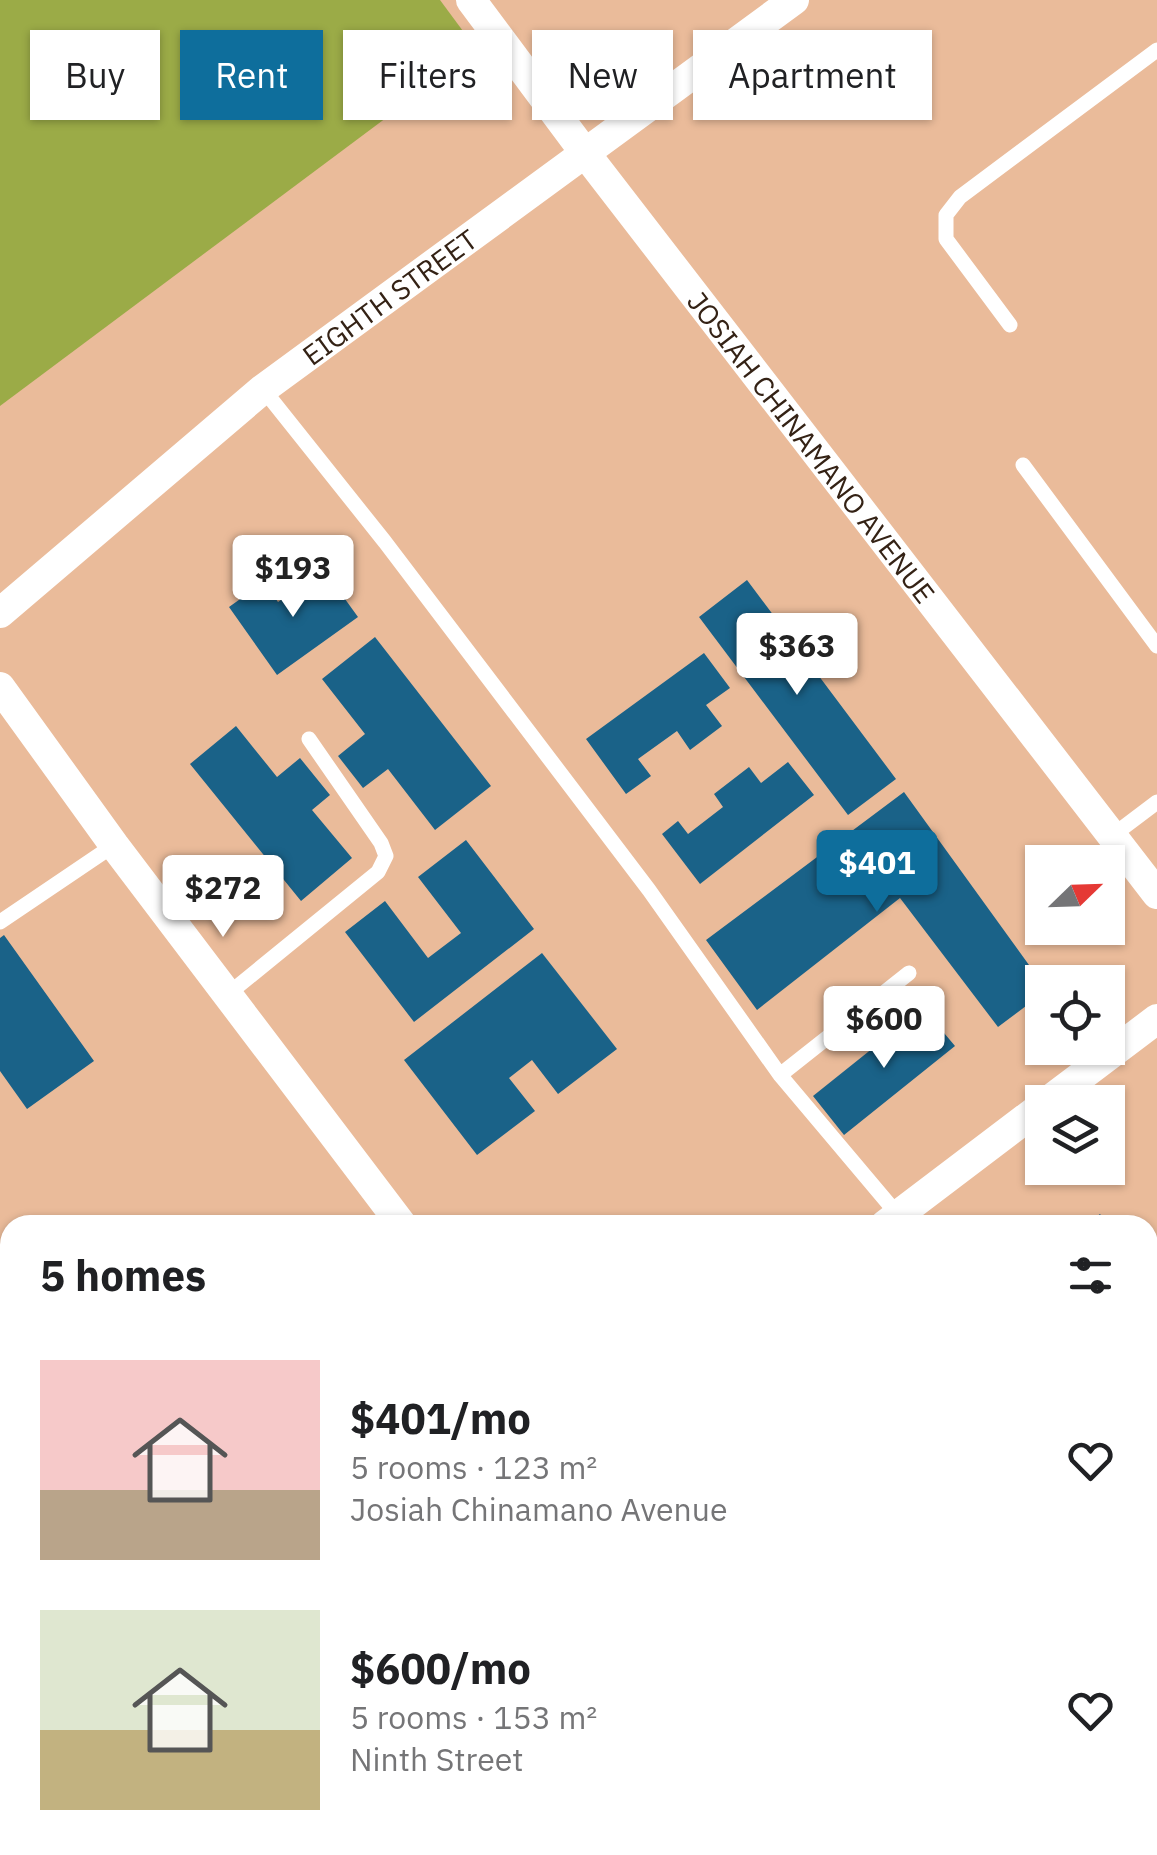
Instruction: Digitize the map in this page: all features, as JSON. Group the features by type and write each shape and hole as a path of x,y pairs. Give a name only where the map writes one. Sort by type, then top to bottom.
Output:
{"street":[{"name":"JOSIAH CHINAMANO AVENUE","path":"472,0 585,153 1157,894"},
{"name":"EIGHTH STREET","path":"0,613 263,389 794,0"},
{"path":"0,687 114,845 394,1215"},
{"path":"1069,1085 1157,1019"},
{"path":"899,1215 1025,1118"}],"lane":[{"path":"1010,324 946,239 946,215 960,197 1157,50"},
{"path":"263,389 386,542 888,1215"},
{"path":"1023,465 1157,646"},
{"path":"227,995 378,872 386,856 310,739"},
{"path":"1112,836 1157,802"},
{"path":"0,922 114,845"},
{"path":"780,1075 909,973"}],"green space":[{"path":"0,0 440,0 462,30 343,30 343,120 383,120 0,406"}],"building":[{"path":"324,570 358,617 277,675 229,607 264,582 278,602"},
{"path":"747,580 896,779 848,815 699,617"},
{"path":"375,637 491,786 435,830 388,769 363,788 338,756 365,734 322,679"},
{"path":"704,653 730,688 706,705 722,726 690,750 677,731 638,759 651,776 626,794 586,739"},
{"path":"236,726 277,777 300,758 330,795 312,810 352,858 301,901 190,764"},
{"path":"788,762 814,795 700,884 662,834 678,821 688,834 723,807 714,794 749,767 761,783"},
{"path":"904,792 1029,965 1025,965 1025,1007 998,1027 900,898 757,1010 706,940"},
{"path":"466,840 534,929 414,1022 345,932 385,901 428,958 461,933 418,877"},
{"path":"4,935 94,1061 27,1109 0,1071 0,938"},
{"path":"542,953 617,1049 558,1094 532,1060 509,1078 535,1111 477,1155 404,1060"},
{"path":"923,1008 955,1046 844,1135 813,1096"}]}
